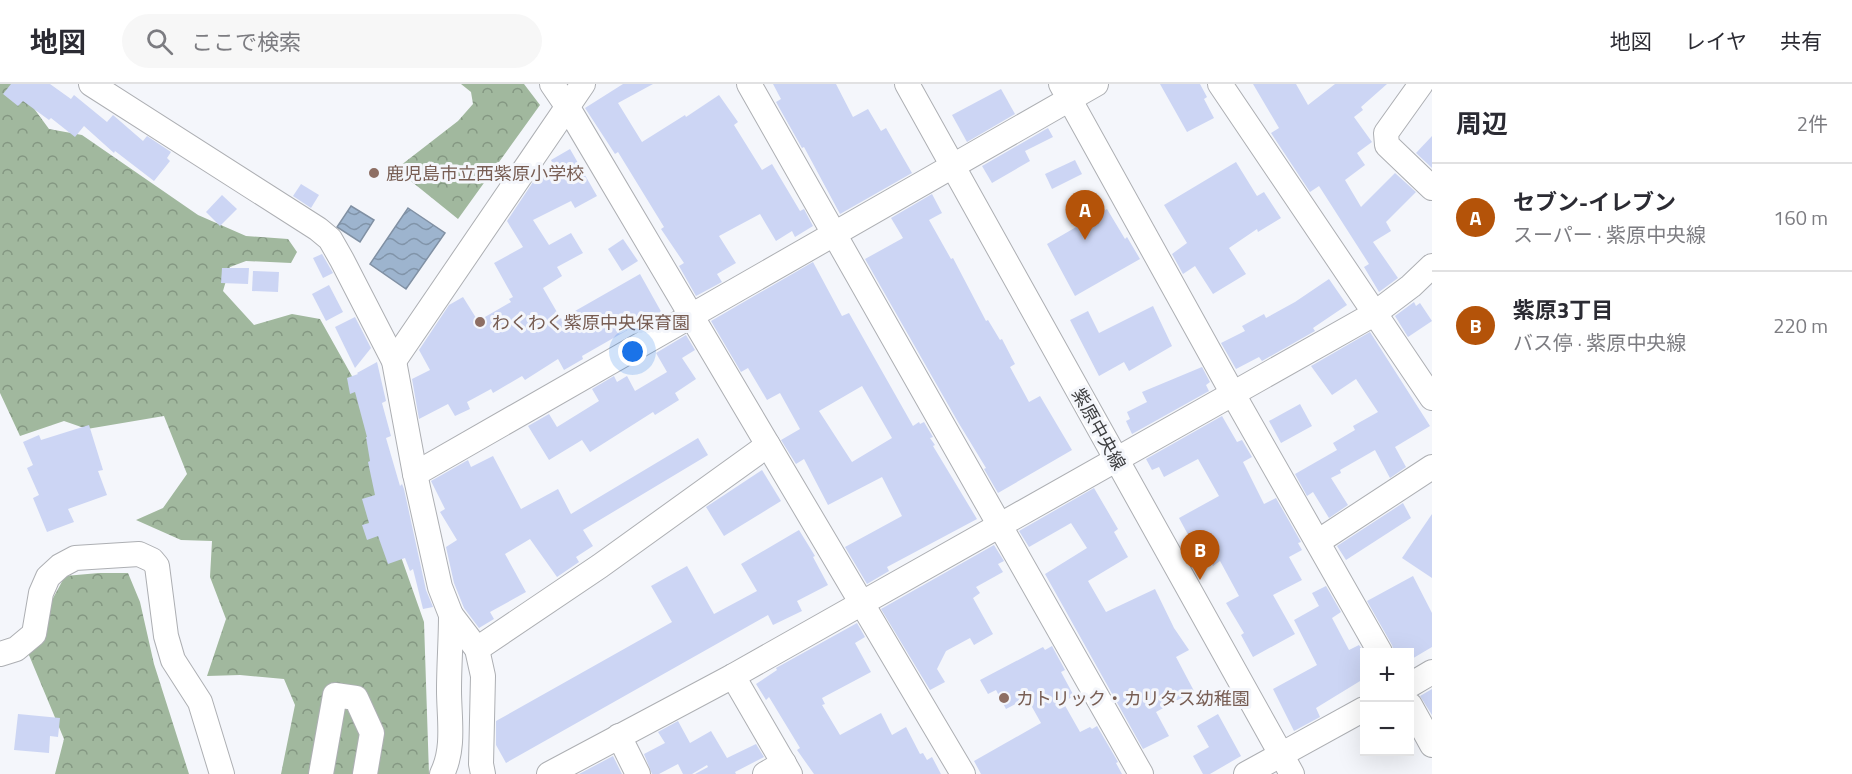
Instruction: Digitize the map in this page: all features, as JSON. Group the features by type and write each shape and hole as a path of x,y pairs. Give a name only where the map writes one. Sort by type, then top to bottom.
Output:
{"street":[{"path":"91,84 318,229 330,239 394,361 415,474 440,587 451,615 477,649 483,676 481,764 483,774"},
{"path":"552,84 963,774"},
{"path":"394,361 583,84"},
{"path":"749,84 1141,774"},
{"name":"紫原中央線","path":"907,84 1286,764"},
{"path":"415,474 953,166 1066,92 1096,84"},
{"path":"1220,84 1432,399"},
{"path":"1432,90 1423,84 1386,133 1387,145 1432,188"},
{"path":"1066,92 1378,648"},
{"path":"549,774 733,676 1374,314 1411,286 1432,266"},
{"path":"477,649 600,566 768,445"},
{"path":"1319,542 1432,467"},
{"path":"0,654 16,649 34,634 40,593 48,577 60,566 75,558 139,554 152,560 157,566 166,636 173,660 200,702 222,774"},
{"path":"442,774 448,763 450,741 451,615"},
{"path":"1414,683 1432,672"},
{"path":"733,676 780,770"},
{"path":"321,774 335,695 356,698 372,733 365,774"},
{"path":"1246,774 1286,764 1360,712"},
{"path":"1414,712 1432,745"},
{"path":"619,736 638,774"}],"green space":[{"path":"0,84 16,84 49,129 82,135 198,215 246,236 288,239 297,252 291,263 246,261 230,267 223,291 254,325 292,314 320,319 353,378 400,554 424,622 429,774 281,774 295,705 284,679 240,675 207,676 226,619 210,577 212,541 181,540 136,520 163,508 187,474 164,416 87,429 64,421 20,436 0,393"},
{"path":"461,84 524,84 540,105 458,219 396,169 458,121 473,104 471,92"},
{"path":"128,573 140,602 154,664 189,774 55,774 64,739 26,648 65,576"}],"water":[{"path":"351,206 374,220 360,242 337,227"},
{"path":"408,208 445,233 406,289 370,264"}],"building":[{"path":"11,84 50,84 71,99 74,95 107,122 113,115 143,141 147,136 171,152 167,158 170,161 154,181 115,151 114,153 84,126 75,137 51,118 49,120 23,101 18,106 3,94"},
{"path":"623,84 653,84 618,103 642,142 719,95 738,122 734,125 762,170 772,164 800,211 804,209 813,226 795,237 792,231 776,241 760,214 719,236 736,263 717,274 722,282 696,296 679,266 684,263 661,229 664,227 618,152 615,154 585,108"},
{"path":"773,84 836,84 853,117 868,109 881,131 886,128 912,173 840,214 804,147 802,148 776,102 781,99"},
{"path":"1160,84 1200,84 1207,97 1204,99 1214,118 1187,132"},
{"path":"1253,84 1296,84 1308,105 1335,84 1387,84 1361,107 1363,110 1354,117 1372,142 1357,153 1365,165 1345,180 1361,207 1395,173 1416,192 1386,222 1391,231 1373,242 1398,278 1379,292 1364,267 1369,264 1319,186 1310,192 1271,133 1279,128"},
{"path":"1001,89 1015,114 967,142 952,115"},
{"path":"1048,128 1053,137 1025,151 1030,161 992,183 982,166"},
{"path":"1432,136 1432,168 1416,153"},
{"path":"570,149 597,196 575,208 571,201 533,220 549,245 571,233 583,253 557,267 562,276 543,288 561,319 640,274 663,315 641,328 638,324 582,356 583,359 564,370 558,359 525,380 522,376 493,393 491,389 467,402 470,409 455,416 448,404 419,419 412,379 430,370 419,350 449,305 463,297 478,321 511,302 509,299 513,297 494,263 523,247 507,221 533,182 556,170 551,160"},
{"path":"1075,160 1082,174 1052,189 1045,174"},
{"path":"1236,162 1257,196 1264,192 1281,218 1258,232 1257,229 1229,248 1246,274 1213,294 1195,266 1183,274 1172,254 1187,243 1164,205"},
{"path":"301,184 319,195 311,208 293,196"},
{"path":"932,194 942,213 929,220 951,259 953,258 986,321 988,320 1000,340 1002,339 1015,364 1010,367 1029,402 1040,396 1072,450 998,493 984,469 986,468 865,259 903,238 891,218"},
{"path":"222,195 237,209 220,226 206,212"},
{"path":"1107,209 1140,259 1075,296 1047,244"},
{"path":"623,239 638,261 622,271 608,249"},
{"path":"322,254 333,273 323,278 313,258"},
{"path":"813,262 842,316 849,313 913,426 924,422 933,437 930,438 935,445 933,446 977,519 887,567 889,571 867,584 845,547 902,516 882,477 828,505 804,459 796,464 781,440 800,429 780,393 767,400 748,368 741,372 711,321","holes":["862,386 892,438 852,462 819,411"]},
{"path":"222,268 249,268 248,284 221,283"},
{"path":"253,271 279,272 278,292 252,291"},
{"path":"1329,279 1347,305 1313,328 1315,331 1262,361 1259,357 1236,369 1221,343 1245,331 1242,326 1264,314 1266,318"},
{"path":"329,285 343,312 326,321 312,294"},
{"path":"1414,302 1416,306 1420,303 1432,321 1408,337 1395,316"},
{"path":"1153,306 1172,346 1129,371 1124,362 1099,376 1070,320 1088,311 1099,333"},
{"path":"355,317 371,348 355,368 335,327"},
{"path":"1370,332 1430,426 1395,447 1406,467 1390,478 1375,450 1340,470 1341,473 1331,478 1348,505 1329,518 1313,492 1307,496 1295,474 1337,450 1333,443 1355,430 1353,426 1378,412 1356,379 1332,395 1311,366"},
{"path":"686,335 695,350 682,358 696,379 675,393 679,400 655,415 653,412 590,452 582,440 549,460 528,426 549,414 557,427 599,401 592,389 614,376 617,382 627,376 635,391 667,372 656,353"},
{"path":"377,362 386,401 382,403 391,436 386,438 400,486 402,484 404,489 426,590 433,607 423,609 413,569 410,571 405,558 388,564 378,536 367,540 362,525 369,523 362,499 375,495 368,462 370,461 367,437 355,392 350,394 347,378"},
{"path":"1202,367 1210,382 1206,385 1209,391 1132,434 1126,421 1130,419 1127,412 1147,402 1142,392"},
{"path":"1300,404 1312,426 1281,443 1269,421"},
{"path":"1222,416 1237,442 1242,440 1252,457 1243,462 1264,504 1276,498 1301,542 1298,543 1302,550 1289,557 1302,580 1273,595 1295,634 1253,657 1241,635 1244,633 1226,603 1239,596 1220,561 1213,566 1198,539 1192,542 1179,518 1219,496 1198,459 1164,477 1159,467 1152,470 1146,459"},
{"path":"89,425 103,470 98,471 107,495 68,509 74,522 47,532 33,498 39,495 27,468 33,465 23,442 39,435 41,440"},
{"path":"698,438 708,455 583,530 593,546 576,557 579,562 557,577 530,539 505,554 526,592 490,612 494,619 479,628 464,608 454,583 446,547 457,540 440,512 445,509 431,481 468,460 471,467 493,456 521,509 558,489 571,514"},
{"path":"762,470 781,501 724,536 706,507"},
{"path":"1094,488 1118,529 1114,532 1128,557 1088,581 1106,612 1155,589 1174,628 1189,650 1176,657 1194,691 1156,712 1169,736 1143,749 1045,574 1087,548 1071,523 1029,547 1019,531"},
{"path":"1403,503 1411,518 1346,560 1337,546"},
{"path":"1432,514 1432,578 1402,558"},
{"path":"799,530 815,556 813,557 828,585 797,601 802,611 773,625 768,615 506,763 496,745 496,721 672,622 651,586 687,566 714,614 757,591 741,564"},
{"path":"994,545 1004,561 998,564 1003,572 976,587 980,593 973,598 993,634 974,645 970,638 946,651 937,669 945,682 930,690 881,609"},
{"path":"1413,576 1432,613 1432,647 1414,658 1414,648 1393,648 1367,601"},
{"path":"1326,586 1341,612 1332,618 1349,650 1359,645 1361,648 1360,681 1316,708 1320,717 1294,731 1273,689 1317,665 1294,620 1319,606 1312,593"},
{"path":"857,623 865,637 855,643 871,672 822,698 825,704 822,705 840,735 881,713 892,735 906,727 920,754 923,753 927,760 932,757 941,774 814,774 797,750 800,748 769,697 766,700 756,684 777,670 776,668"},
{"path":"1052,646 1065,670 1061,672 1074,696 1063,702 1080,732 1097,726 1118,762 1116,763 1122,774 981,774 974,761 1041,723 1027,698 1006,709 996,690 988,694 980,680 1043,647 1045,650"},
{"path":"1432,689 1432,715 1420,696"},
{"path":"18,714 60,718 58,737 50,736 49,753 14,750"},
{"path":"1218,714 1241,756 1210,774 1203,774 1193,756 1209,747 1197,726"},
{"path":"678,721 690,743 711,731 727,758 756,744 764,757 735,772 736,774 695,774 708,767 707,765 692,774 683,774 678,764 659,774 652,774 644,754 665,743 658,732"},
{"path":"613,756 622,774 579,774"}],"place":[{"name":"鹿児島市立西紫原小学校","path":"374,173"},
{"name":"セブン-イレブン","path":"1085,240"},
{"name":"わくわく紫原中央保育園","path":"480,322"},
{"name":"紫原3丁目","path":"1200,580"},
{"name":"カトリック・カリタス幼稚園","path":"1004,698"}]}
